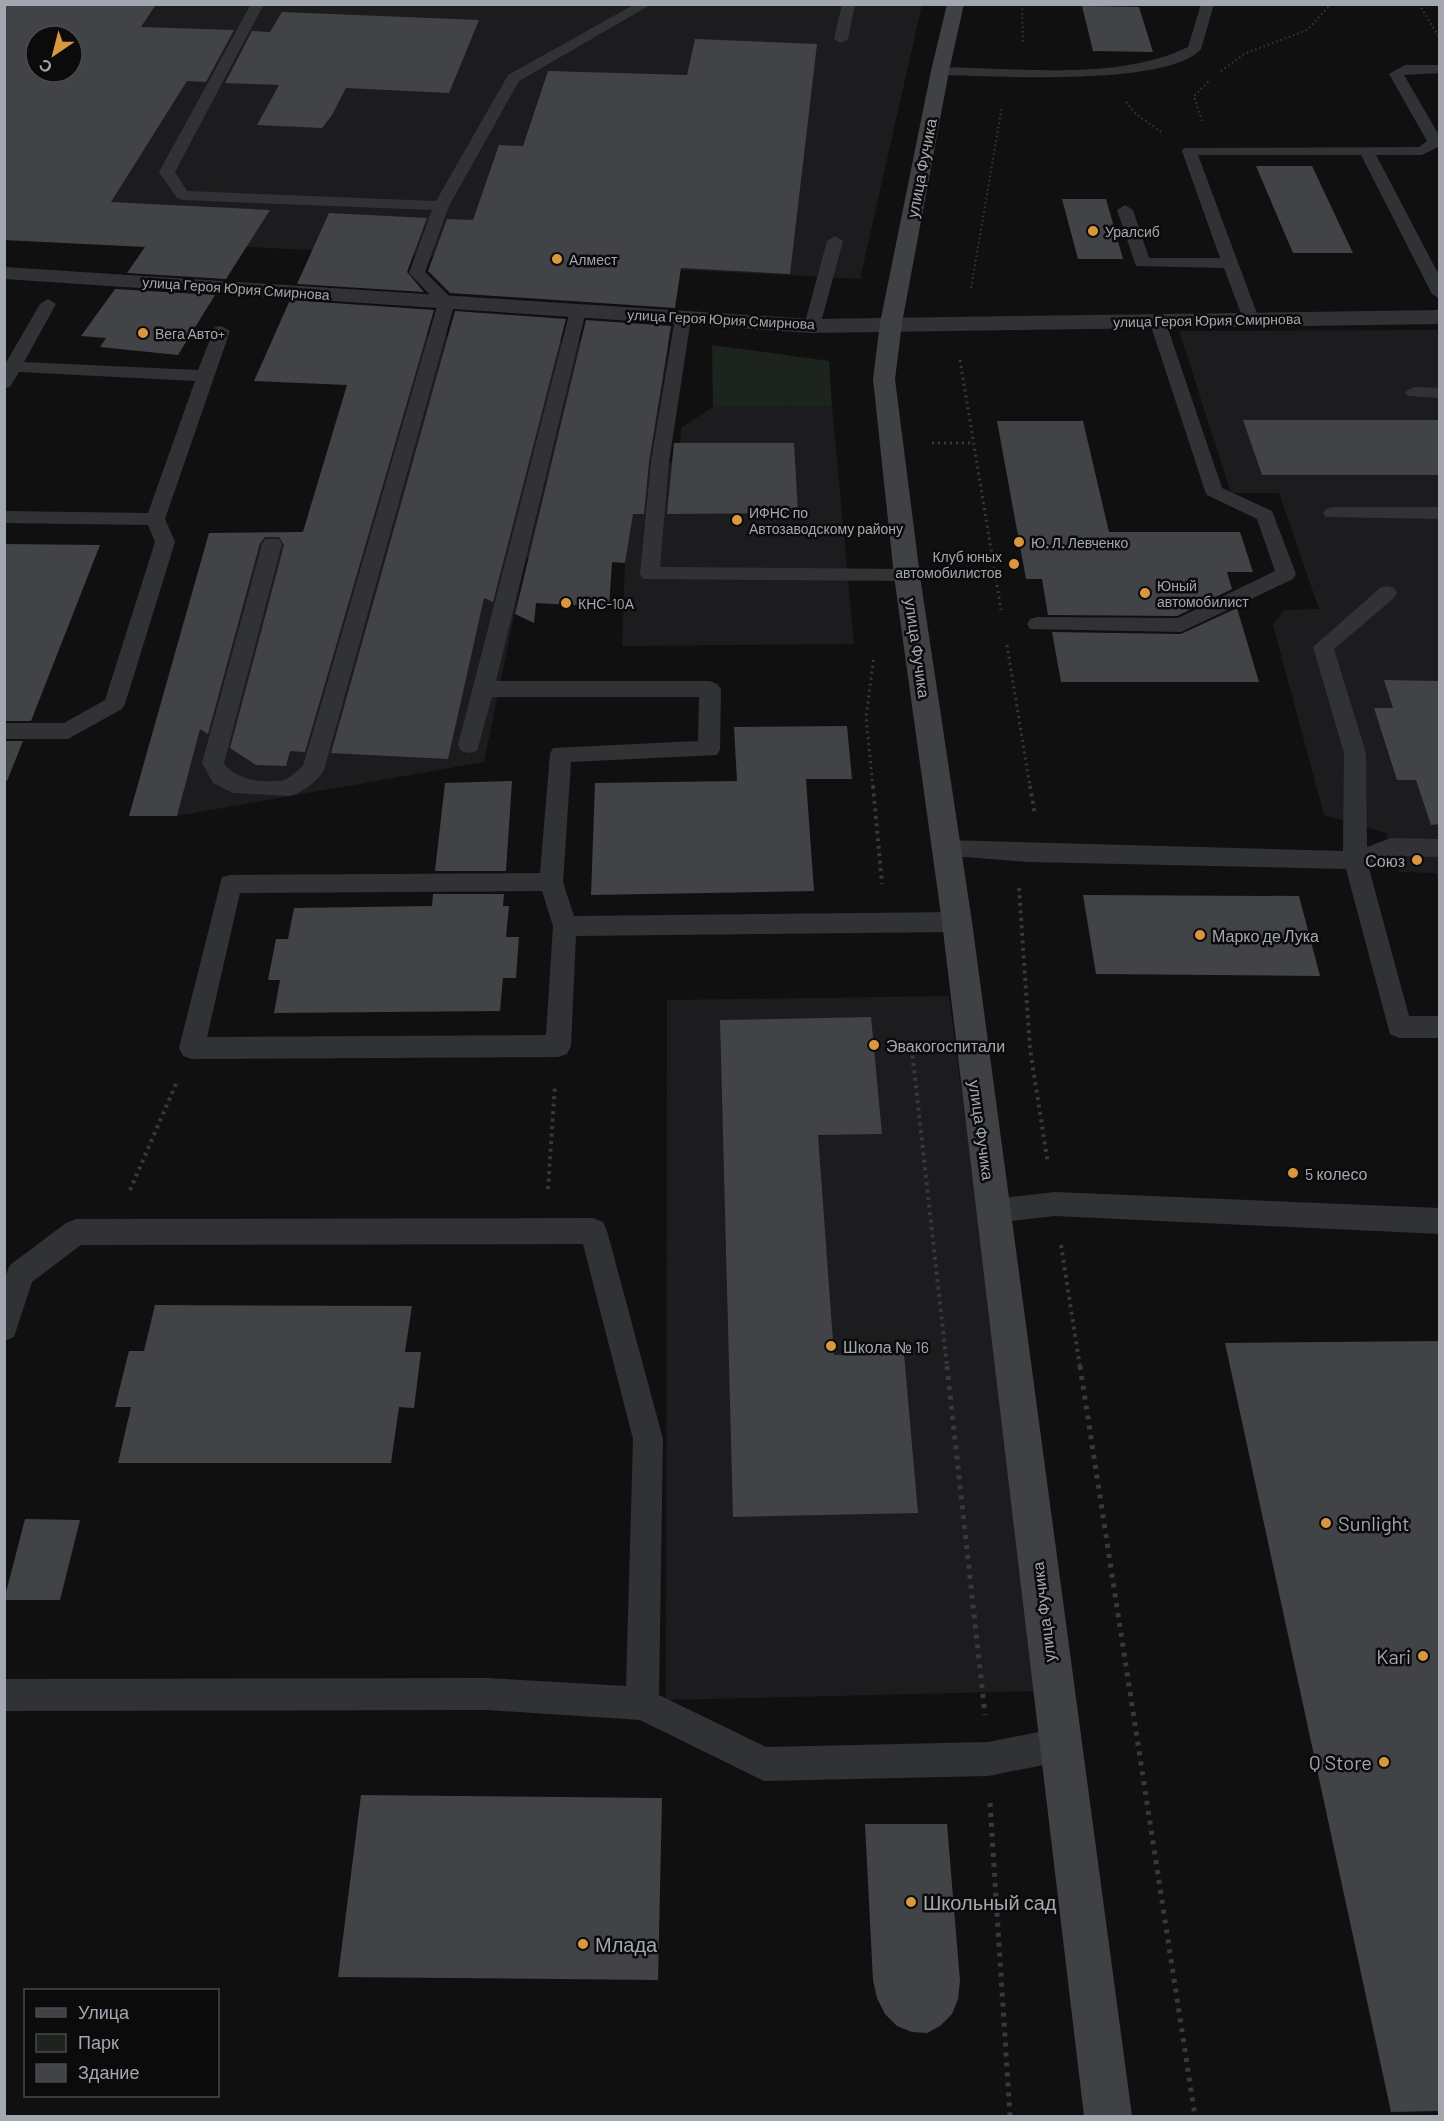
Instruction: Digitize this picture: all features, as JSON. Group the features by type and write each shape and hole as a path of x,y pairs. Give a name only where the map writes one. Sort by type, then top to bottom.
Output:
{"street":[{"name":"улица Фучика","path":"956,4 940,70 891,323 884,379 908,576 957,922 1059,1745 1108,2116"},
{"name":"улица Героя Юрия Смирнова","path":"4,273 812,326 891,323 1440,317"}],"lane":[{"path":"258,4 167,172 182,195 441,206"},
{"path":"272,544 213,763 220,777 241,787 290,788 312,770 447,302 417,273 441,206 513,78 646,4"},
{"path":"842,39 849,4"},
{"path":"940,70 1103,73 1170,61 1194,49 1208,4"},
{"path":"1251,319 1189,151 1422,151 1435,142 1396,74 1406,69 1440,69"},
{"path":"1366,151 1440,294"},
{"path":"1125,210 1142,263 1230,263"},
{"path":"812,326 835,241"},
{"path":"4,383 48,304"},
{"path":"469,745 578,311"},
{"path":"683,318 660,462 650,574 908,576"},
{"path":"1037,624 1181,625 1286,574 1265,515 1214,491 1157,320"},
{"path":"4,731 68,731 114,704 165,542 155,519 221,331"},
{"path":"14,367 205,376"},
{"path":"1414,392 1440,393"},
{"path":"1333,513 1440,513"},
{"path":"4,517 155,519"},
{"path":"1387,593 1323,647 1355,753 1355,860 1399,1027 1440,1027"},
{"path":"483,689 710,689 709,749 561,754 551,882 565,926 558,1046 192,1048 230,884 551,882"},
{"path":"947,849 1029,854 1355,860 1391,847 1440,848"},
{"path":"565,926 957,922"},
{"path":"993,1211 1055,1204 1440,1221"},
{"path":"4,1327 20,1274 76,1232 593,1231 648,1439 642,1704"},
{"path":"4,1695 488,1694 642,1704 764,1764 988,1758 1059,1745"}],"path":[{"path":"1002,618 959,357 1002,104 1024,72 1022,4"},
{"path":"1103,73 1136,114 1189,151 1200,146 1206,136 1194,96 1216,74 1244,54 1307,30 1331,4"},
{"path":"1419,4 1440,38"},
{"path":"1006,641 1037,828 1019,887 1030,1049 1195,2116"},
{"path":"874,652 866,717 886,924"},
{"path":"546,1232 558,1046"},
{"path":"111,1232 192,1048"},
{"path":"912,1051 983,1691 1010,2116"}],"shaded area":[{"path":"4,5 922,5 860,279 155,242 5,240"},
{"path":"1439,330 1439,882 1436,873 1399,872 1386,833 1324,815 1273,625 1284,610 1319,609 1279,493 1231,493 1179,331"},
{"path":"363,332 669,345 652,462 679,463 681,428 713,407 832,406 854,644 622,646 625,563 526,558 484,762 177,816 129,816 209,533 303,532"},
{"name":"Школа № 16","path":"949,996 1040,1691 666,1700 667,1000"}],"green space":[{"path":"712,345 829,361 832,406 713,407"}],"building":[{"path":"4,4 155,6 141,27 234,30 206,82 187,81 111,202 270,210 226,279 127,273 145,247 4,240"},
{"path":"1082,6 1139,7 1153,52 1093,51"},
{"path":"282,12 479,20 449,93 346,88 332,115 322,128 257,125 279,85 225,83 252,31 270,32"},
{"path":"695,39 817,44 790,274 681,268 675,308 450,293 428,271 447,219 473,220 499,145 523,146 548,71 687,75"},
{"path":"1256,166 1312,166 1353,253 1293,253"},
{"name":"Уралсиб","path":"1062,199 1106,199 1123,259 1078,259"},
{"path":"329,213 427,218 407,272 424,292 297,284"},
{"name":"Вега Авто+","path":"115,289 215,295 178,355 100,347 106,338 81,336"},
{"path":"290,300 434,310 305,752 290,751 286,766 256,765 230,748 284,545 279,537 265,537 260,543 208,734 200,729 177,816 129,816 209,533 303,532 347,385 254,381"},
{"path":"455,311 566,319 493,602 484,598 448,759 331,753"},
{"path":"586,320 671,326 649,462 644,514 633,514 625,563 612,562 609,607 536,603 534,623 515,614"},
{"path":"1243,420 1440,420 1440,475 1262,475"},
{"path":"997,421 1083,421 1109,532 1240,532 1253,572 1227,572 1232,589 1177,616 1048,615 1042,579 1026,579"},
{"path":"674,443 794,443 798,513 667,514"},
{"path":"4,544 100,545 31,721 4,721"},
{"path":"1237,608 1259,682 1061,682 1052,632 1181,634"},
{"path":"1384,680 1440,681 1440,824 1431,825 1416,780 1397,780 1374,708 1393,708"},
{"path":"847,726 852,779 806,779 814,891 591,895 595,783 737,781 734,727"},
{"path":"4,741 23,741 7,781 4,781"},
{"path":"512,781 506,871 435,871 445,783"},
{"path":"433,894 504,894 503,906 509,906 506,937 519,937 516,978 503,978 500,1011 274,1013 280,980 268,980 276,939 288,939 294,908 432,906"},
{"name":"Марко де Лука","path":"1083,895 1299,896 1320,976 1096,974"},
{"path":"871,1017 882,1134 818,1135 834,1355 904,1354 918,1513 733,1517 720,1020"},
{"path":"155,1305 412,1306 405,1352 421,1352 414,1408 399,1407 391,1463 118,1463 131,1407 115,1407 129,1351 144,1351"},
{"path":"1440,1341 1440,2111 1391,2112 1225,1343"},
{"path":"25,1519 80,1520 60,1600 4,1600"},
{"path":"361,1795 662,1798 658,1980 338,1977"},
{"name":"Школьный сад","path":"865,1824 947,1824 960,1981 958,1999 952,2014 940,2026 927,2033 912,2032 897,2026 885,2014 877,1998 873,1980"}],"place":[{"name":"Уралсиб","path":"1093,231"},
{"name":"Алмест","path":"557,259"},
{"name":"Вега Авто+","path":"143,333"},
{"name":"ИФНС по Автозаводскому району","path":"737,520"},
{"name":"Ю. Л. Левченко","path":"1019,542"},
{"name":"Клуб юных автомобилистов","path":"1014,564"},
{"name":"Юный автомобилист","path":"1145,593"},
{"name":"КНС-10А","path":"566,603"},
{"name":"Союз","path":"1417,860"},
{"name":"Марко де Лука","path":"1200,935"},
{"name":"Эвакогоспитали","path":"874,1045"},
{"name":"5 колесо","path":"1293,1173"},
{"name":"Школа № 16","path":"831,1346"},
{"name":"Sunlight","path":"1326,1523"},
{"name":"Kari","path":"1423,1656"},
{"name":"Q Store","path":"1384,1762"},
{"name":"Школьный сад","path":"911,1902"},
{"name":"Млада","path":"583,1944"}]}
